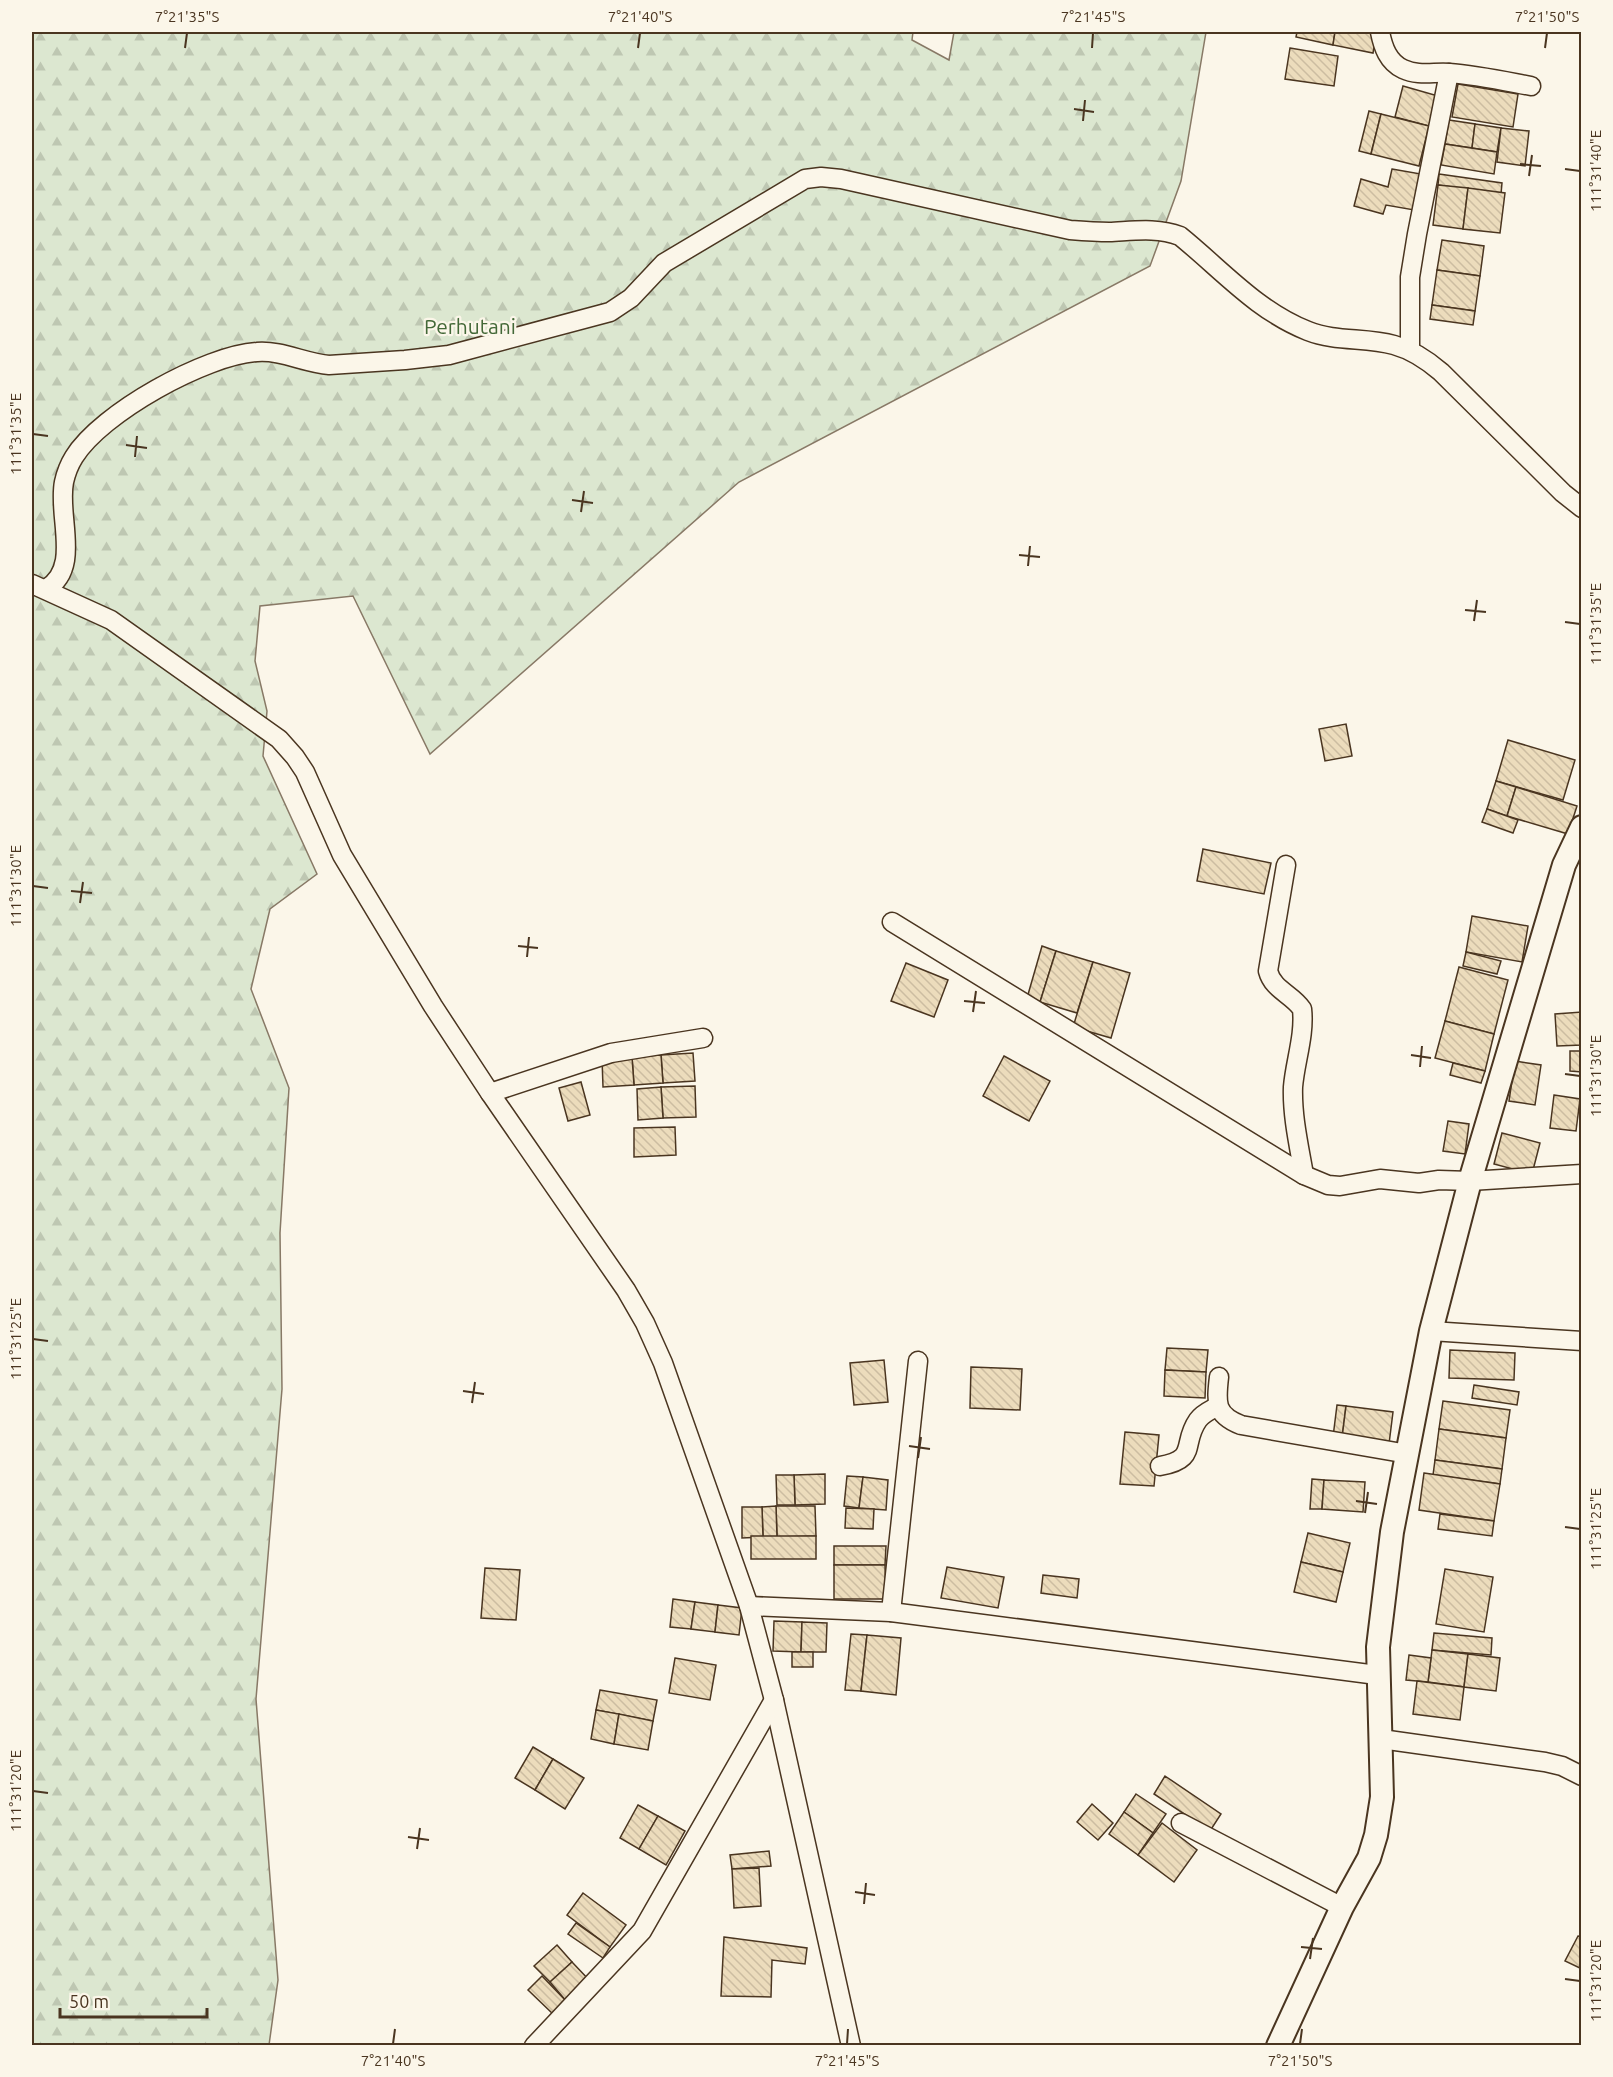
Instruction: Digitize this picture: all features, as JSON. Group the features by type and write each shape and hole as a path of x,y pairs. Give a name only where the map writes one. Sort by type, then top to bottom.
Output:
{"street":[{"path":"1380,32 1383,48 1391,60 1402,69 1418,74 1449,73 1531,86"},
{"path":"1410,350 1410,277 1449,73"},
{"path":"39,587 59,579 65,560 62,500 67,470 75,455 107,422 160,387 193,371 242,353 269,352 310,363 329,365 426,358 486,346 610,312 631,298 664,263 805,179 820,177 841,179 1070,230 1167,231 1180,236 1278,318 1325,337 1391,344 1410,350 1427,360 1581,508"},
{"path":"39,587 111,620 279,739 295,757 305,772 342,855 433,1006 626,1290 645,1323 663,1363 749,1606 774,1700 851,2046"},
{"path":"1278,2046 1342,1907 1369,1858 1379,1820 1382,1797 1377,1675 1380,1623 1392,1532 1431,1331 1470,1181 1564,865 1581,827"},
{"path":"1286,865 1268,971 1277,988 1300,1006 1303,1013 1294,1073 1293,1102 1304,1174"},
{"path":"892,922 1323,1184 1334,1186 1380,1179 1413,1183 1581,1174"},
{"path":"490,1093 611,1053 703,1038"},
{"path":"1431,1331 1581,1341"},
{"path":"891,1612 918,1361"},
{"path":"1219,1377 1218,1406 1223,1415 1241,1425 1408,1454"},
{"path":"1160,1466 1177,1463 1182,1459 1199,1419 1218,1406"},
{"path":"749,1606 891,1612 1377,1675"},
{"path":"534,2046 642,1931 774,1700"},
{"path":"1381,1739 1545,1762 1562,1766 1581,1776"},
{"path":"1181,1823 1342,1907"}],"green space":[{"name":"Perhutani","path":"32,32 913,32 912,40 949,60 954,32 1206,32 1181,181 1150,266 739,482 430,754 353,596 260,606 255,661 267,711 263,756 317,874 270,909 251,989 289,1088 280,1233 282,1389 256,1699 278,1980 269,2045 32,2046"}],"building":[{"path":"1297,32 1335,32 1333,45 1296,37"},
{"path":"1335,32 1377,32 1373,53 1333,45"},
{"path":"1290,48 1338,56 1334,86 1285,79"},
{"path":"1458,84 1518,94 1513,127 1452,117"},
{"path":"1403,86 1438,96 1429,126 1395,117"},
{"path":"1369,111 1381,114 1371,154 1359,151"},
{"path":"1381,114 1429,126 1419,166 1371,154"},
{"path":"1449,120 1475,124 1472,148 1445,144"},
{"path":"1475,124 1501,128 1497,152 1472,148"},
{"path":"1501,128 1529,131 1525,166 1497,162"},
{"path":"1445,144 1497,152 1494,174 1441,165"},
{"path":"1392,169 1421,174 1414,210 1386,205 1383,214 1354,206 1361,179 1388,187"},
{"path":"1439,174 1502,183 1501,194 1438,185"},
{"path":"1438,185 1468,188 1463,229 1433,225"},
{"path":"1468,188 1505,193 1500,233 1463,229"},
{"path":"1442,240 1484,246 1480,276 1437,270"},
{"path":"1437,270 1480,276 1475,311 1432,305"},
{"path":"1432,305 1475,311 1473,325 1430,319"},
{"path":"1346,724 1352,756 1325,761 1319,729"},
{"path":"1508,740 1575,760 1563,800 1496,781"},
{"path":"1496,781 1516,787 1507,816 1487,809"},
{"path":"1516,787 1577,806 1568,834 1507,816"},
{"path":"1487,809 1518,820 1513,833 1482,822"},
{"path":"1203,849 1271,863 1264,894 1197,881"},
{"path":"1472,916 1528,926 1522,962 1466,952"},
{"path":"1042,946 1056,951 1040,1002 1027,998"},
{"path":"1056,951 1093,962 1077,1013 1040,1002"},
{"path":"1466,952 1501,961 1497,974 1463,966"},
{"path":"1093,962 1130,973 1111,1038 1073,1027"},
{"path":"906,963 948,980 934,1017 891,1001"},
{"path":"1459,967 1508,980 1494,1034 1445,1021"},
{"path":"1582,1012 1582,1045 1557,1046 1555,1014"},
{"path":"1445,1021 1494,1034 1485,1071 1435,1058"},
{"path":"1570,1051 1582,1051 1582,1072 1570,1071"},
{"path":"693,1053 695,1081 663,1083 661,1055"},
{"path":"661,1055 663,1083 634,1085 632,1057"},
{"path":"1004,1056 1050,1081 1029,1121 983,1096"},
{"path":"632,1057 634,1085 603,1087 602,1058"},
{"path":"1515,1061 1541,1065 1535,1105 1509,1101"},
{"path":"1453,1063 1485,1071 1481,1083 1450,1075"},
{"path":"581,1082 590,1115 568,1121 559,1088"},
{"path":"695,1086 696,1117 663,1118 661,1087"},
{"path":"661,1087 663,1118 638,1120 637,1089"},
{"path":"1554,1095 1580,1099 1576,1131 1550,1128"},
{"path":"1448,1121 1469,1124 1465,1154 1443,1151"},
{"path":"675,1127 676,1155 634,1157 634,1128"},
{"path":"1502,1133 1540,1143 1532,1174 1494,1164"},
{"path":"1167,1348 1208,1350 1206,1372 1165,1370"},
{"path":"1450,1350 1515,1353 1514,1380 1449,1378"},
{"path":"884,1360 888,1402 854,1405 850,1363"},
{"path":"971,1367 1022,1369 1020,1410 970,1408"},
{"path":"1165,1370 1206,1372 1205,1398 1164,1396"},
{"path":"1474,1385 1519,1392 1517,1405 1472,1398"},
{"path":"1443,1401 1510,1410 1506,1438 1439,1429"},
{"path":"1337,1405 1346,1406 1342,1438 1333,1437"},
{"path":"1346,1406 1393,1412 1389,1444 1342,1438"},
{"path":"1439,1429 1506,1438 1502,1469 1435,1460"},
{"path":"1125,1432 1159,1435 1154,1486 1120,1484"},
{"path":"1435,1460 1502,1469 1500,1484 1433,1475"},
{"path":"1424,1473 1500,1484 1494,1521 1419,1510"},
{"path":"825,1474 825,1504 795,1505 794,1475"},
{"path":"776,1475 794,1475 795,1505 777,1505"},
{"path":"847,1476 863,1477 859,1508 844,1506"},
{"path":"863,1477 888,1480 886,1510 859,1508"},
{"path":"1312,1479 1324,1480 1322,1509 1310,1509"},
{"path":"1324,1480 1365,1482 1363,1512 1322,1509"},
{"path":"776,1506 815,1506 816,1536 777,1537"},
{"path":"776,1506 777,1537 763,1537 762,1507"},
{"path":"742,1507 762,1507 763,1537 742,1538"},
{"path":"846,1508 874,1509 873,1529 845,1528"},
{"path":"1440,1514 1494,1521 1492,1536 1438,1529"},
{"path":"1308,1533 1350,1543 1343,1572 1301,1562"},
{"path":"751,1536 816,1536 816,1559 751,1559"},
{"path":"834,1546 886,1546 885,1565 834,1565"},
{"path":"1301,1562 1343,1572 1336,1602 1294,1592"},
{"path":"834,1565 885,1565 886,1599 834,1599"},
{"path":"947,1567 1004,1577 998,1608 941,1598"},
{"path":"485,1568 520,1570 516,1620 481,1618"},
{"path":"1445,1569 1493,1577 1484,1632 1436,1624"},
{"path":"1043,1575 1079,1579 1077,1598 1041,1593"},
{"path":"673,1599 695,1602 691,1629 670,1627"},
{"path":"695,1602 718,1605 715,1632 691,1629"},
{"path":"718,1605 742,1608 739,1635 715,1632"},
{"path":"774,1621 802,1622 801,1652 773,1651"},
{"path":"802,1622 827,1623 826,1652 801,1652"},
{"path":"1434,1633 1492,1638 1491,1655 1432,1650"},
{"path":"851,1634 867,1635 861,1691 845,1690"},
{"path":"867,1635 901,1638 896,1695 861,1691"},
{"path":"1432,1650 1468,1654 1464,1687 1428,1682"},
{"path":"792,1652 813,1652 813,1667 792,1667"},
{"path":"1468,1654 1500,1658 1496,1691 1464,1687"},
{"path":"1409,1655 1431,1658 1428,1682 1406,1680"},
{"path":"675,1658 716,1665 710,1700 669,1693"},
{"path":"1417,1681 1464,1687 1460,1720 1413,1714"},
{"path":"600,1690 657,1700 653,1721 596,1710"},
{"path":"596,1710 619,1714 614,1744 591,1739"},
{"path":"619,1714 653,1721 648,1750 614,1744"},
{"path":"533,1747 553,1759 535,1790 515,1778"},
{"path":"553,1759 584,1778 565,1809 535,1790"},
{"path":"1165,1776 1221,1814 1210,1831 1154,1794"},
{"path":"1136,1794 1166,1814 1153,1833 1124,1812"},
{"path":"1092,1804 1113,1823 1098,1840 1077,1822"},
{"path":"638,1805 658,1816 639,1849 620,1838"},
{"path":"1124,1812 1153,1833 1138,1855 1109,1834"},
{"path":"658,1816 685,1831 666,1865 639,1849"},
{"path":"1162,1823 1197,1850 1174,1882 1138,1855"},
{"path":"769,1851 771,1866 732,1869 730,1855"},
{"path":"759,1868 761,1906 734,1908 732,1869"},
{"path":"583,1893 626,1925 610,1947 567,1915"},
{"path":"576,1923 610,1947 603,1958 568,1934"},
{"path":"1578,1936 1582,1937 1582,1969 1565,1961"},
{"path":"724,1937 807,1948 805,1964 772,1960 771,1997 721,1996"},
{"path":"557,1945 572,1962 550,1982 534,1966"},
{"path":"572,1962 590,1981 567,2002 550,1982"},
{"path":"542,1976 567,2002 554,2015 528,1990"}]}
